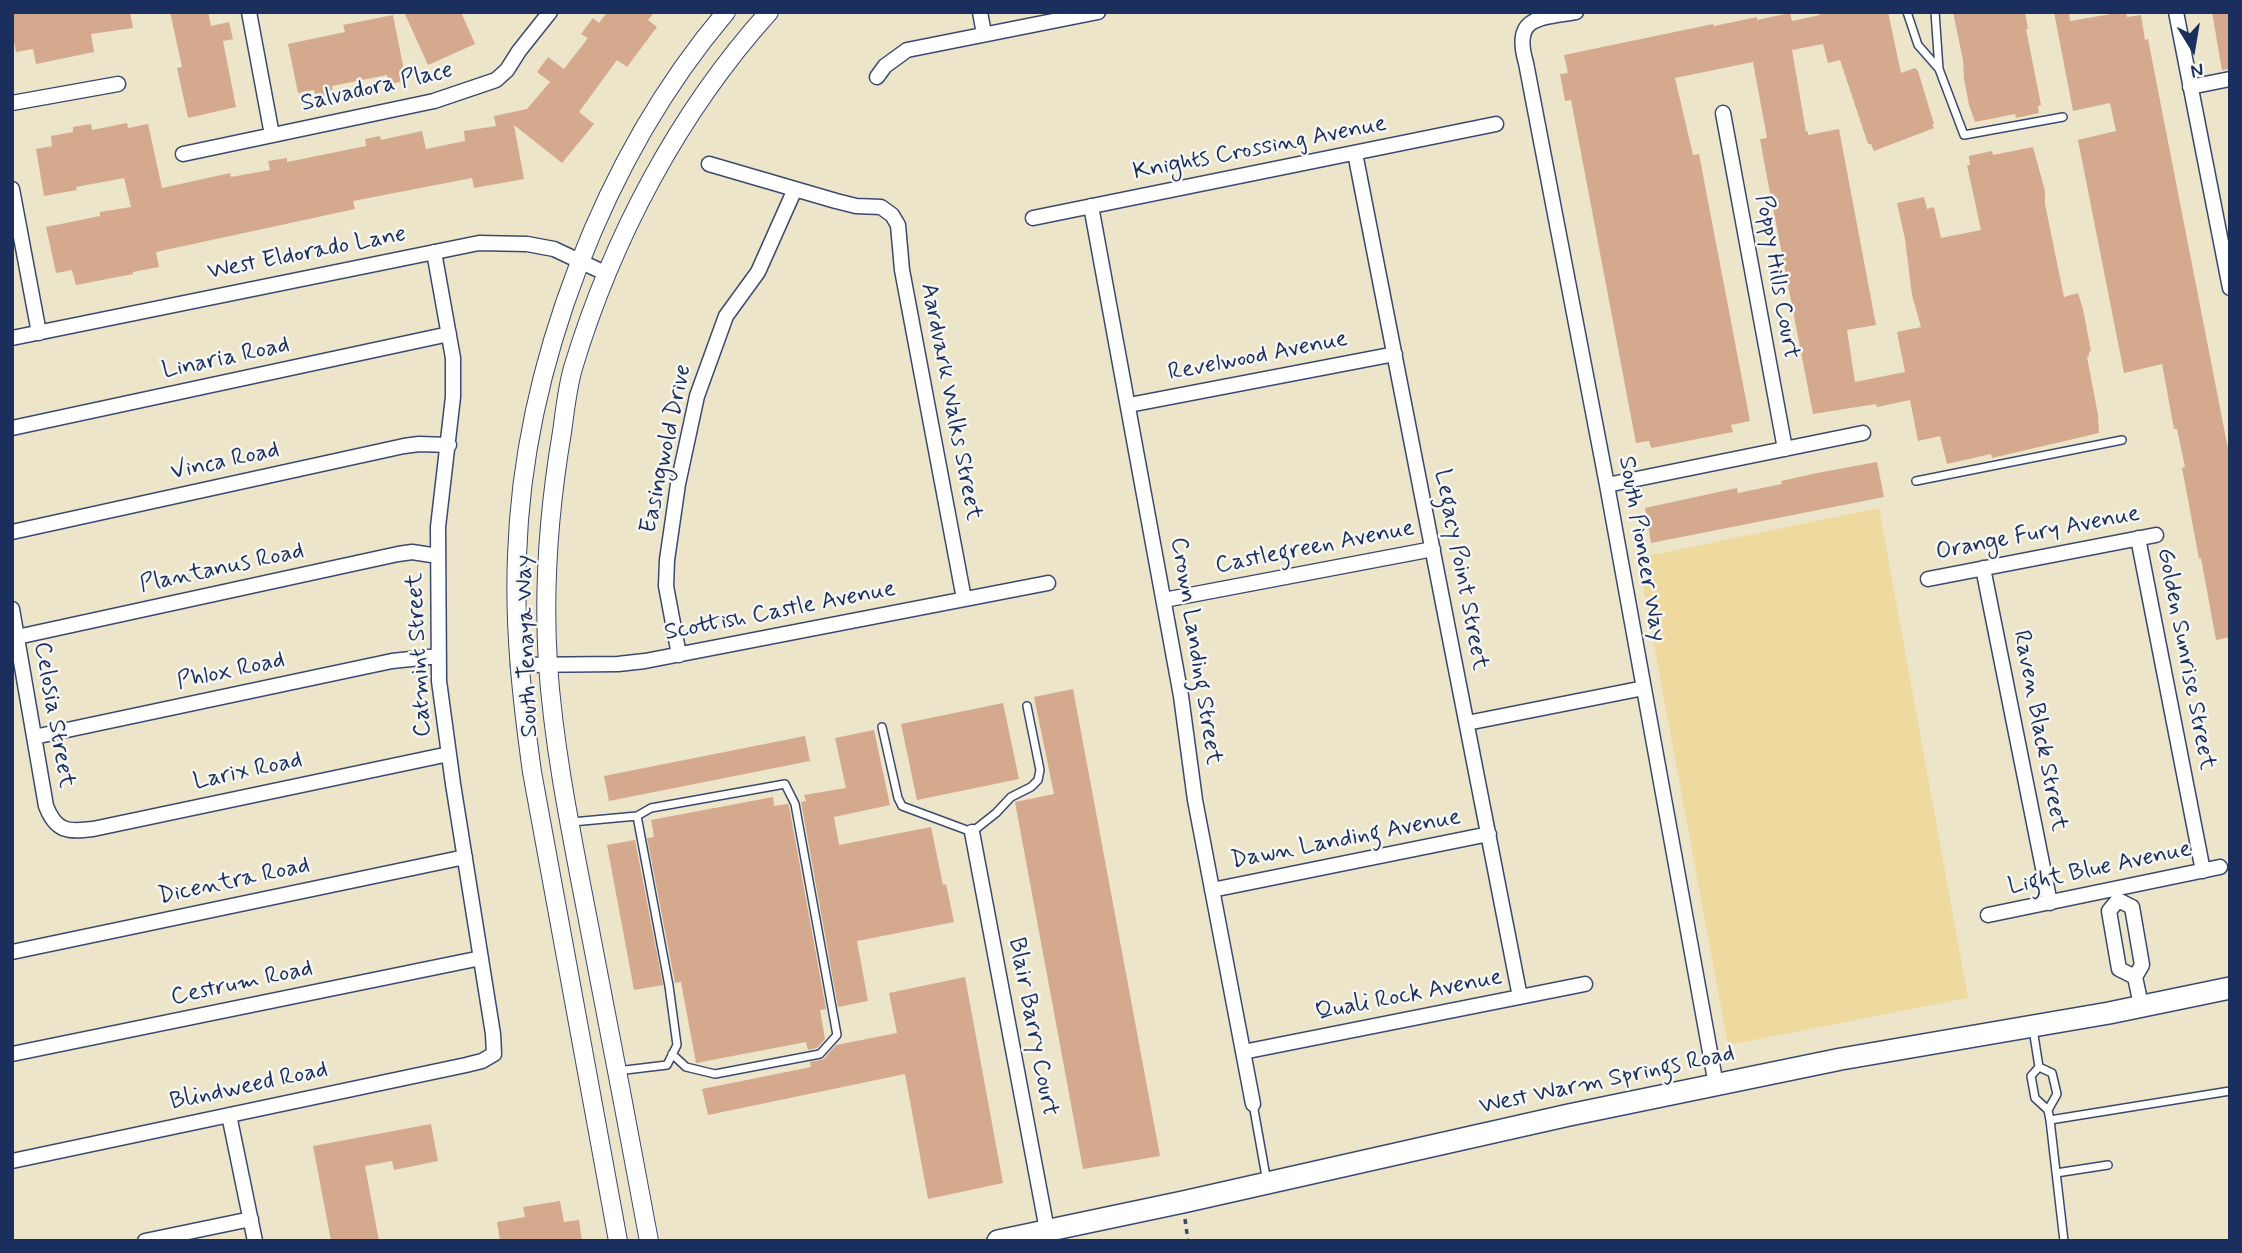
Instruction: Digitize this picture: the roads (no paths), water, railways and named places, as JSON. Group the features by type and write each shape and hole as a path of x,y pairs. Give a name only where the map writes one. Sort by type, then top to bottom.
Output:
{"main road":[{"name":"West Warm Springs Road","path":"998,1241 1569,1115 1842,1059 2032,1027 2230,988"}],"street":[{"path":"249,12 272,135"},
{"name":"Salvadora Place","path":"183,154 434,101 496,80 507,70 550,12"},
{"name":"South Tenaya Way","path":"618,1241 532,772 518,665 517,555 528,447 551,349 580,261 638,136 699,44 726,12"},
{"name":"South Tenaya Way","path":"649,1241 560,769 548,665 547,557 558,452 572,371 607,274 639,204 675,139 724,67 769,12"},
{"path":"980,12 984,34"},
{"path":"877,77 885,66 907,50 1098,12"},
{"name":"South Pioneer Way","path":"1576,12 1537,19 1522,35 1520,45 1526,63 1607,485 1716,1085"},
{"path":"2176,12 2229,279"},
{"path":"2190,87 2230,79"},
{"path":"12,103 118,84"},
{"name":"Poppy Hills Court","path":"1723,113 1785,449"},
{"name":"Knights Crossing Avenue","path":"1033,218 1496,124"},
{"name":"Legacy Point Street","path":"1355,153 1520,997"},
{"path":"709,164 795,189"},
{"path":"12,189 38,333"},
{"name":"Aardvark Walks Street","path":"795,189 856,206 881,207 892,215 898,225 902,270 964,599"},
{"name":"Easingwold Drive","path":"679,655 666,586 667,560 697,396 726,316 758,272 795,189"},
{"name":"Crown Landing Street","path":"1091,206 1181,696 1195,800 1252,1104"},
{"name":"West Eldorado Lane","path":"12,338 479,243 527,244 554,248 607,274"},
{"name":"Catmint Street","path":"434,252 453,358 453,397 439,527 439,681 494,1054"},
{"name":"Linaria Road","path":"12,428 449,334"},
{"name":"Revelwood Avenue","path":"1129,405 1395,354"},
{"path":"1607,485 1863,433"},
{"name":"Vinca Road","path":"12,532 404,446 449,445"},
{"name":"Orange Fury Avenue","path":"1928,579 2156,535"},
{"name":"Golden Sunrise Street","path":"2138,538 2203,871"},
{"name":"Castlegreen Avenue","path":"1164,600 1433,549"},
{"name":"Plantanus Road","path":"17,636 398,554 412,552 438,556"},
{"name":"Raven Black Street","path":"1983,568 2050,903"},
{"name":"Scottish Castle Avenue","path":"518,665 618,664 679,655 1048,583"},
{"name":"Celosia Street","path":"12,609 46,806 57,826"},
{"name":"Phlox Road","path":"34,737 391,661 439,656"},
{"path":"1467,723 1644,688"},
{"name":"Larix Road","path":"57,826 76,831 93,829 449,754"},
{"name":"Blair Barry Court","path":"972,832 1047,1230"},
{"name":"Dawn Landing Avenue","path":"1212,890 1489,834"},
{"name":"Dicentra Road","path":"12,952 465,857"},
{"name":"Light Blue Avenue","path":"1988,915 2050,903 2117,895 2220,867"},
{"path":"2135,977 2119,969 2109,911 2117,895 2132,907 2142,965 2135,977 2141,1005"},
{"name":"Cestrum Road","path":"12,1054 481,958"},
{"name":"Quali Rock Avenue","path":"1243,1052 1585,984"},
{"name":"Blindweed Road","path":"12,1161 466,1065 482,1061 494,1054"},
{"path":"229,1115 255,1241"},
{"path":"151,1240 251,1219"}],"lane":[{"path":"1907,12 1918,45 1939,69"},
{"path":"1935,12 1939,69 1964,135 2063,117"},
{"path":"1916,481 2122,440"},
{"path":"882,727 902,806 972,832 1011,797 1031,787 1038,780 1040,769 1027,706"},
{"path":"569,823 610,817 637,817 651,808 785,783 794,804 837,1035 820,1054 715,1074 686,1067 672,1054"},
{"path":"617,1071 667,1065 677,1045 669,986 637,817"},
{"path":"2032,1027 2039,1067"},
{"path":"2039,1067 2052,1073 2057,1094 2048,1110"},
{"path":"2039,1067 2031,1076 2035,1098 2048,1110 2064,1241"},
{"path":"2050,1120 2230,1091"},
{"path":"1252,1104 1268,1183"},
{"path":"2056,1173 2108,1165"}]}
